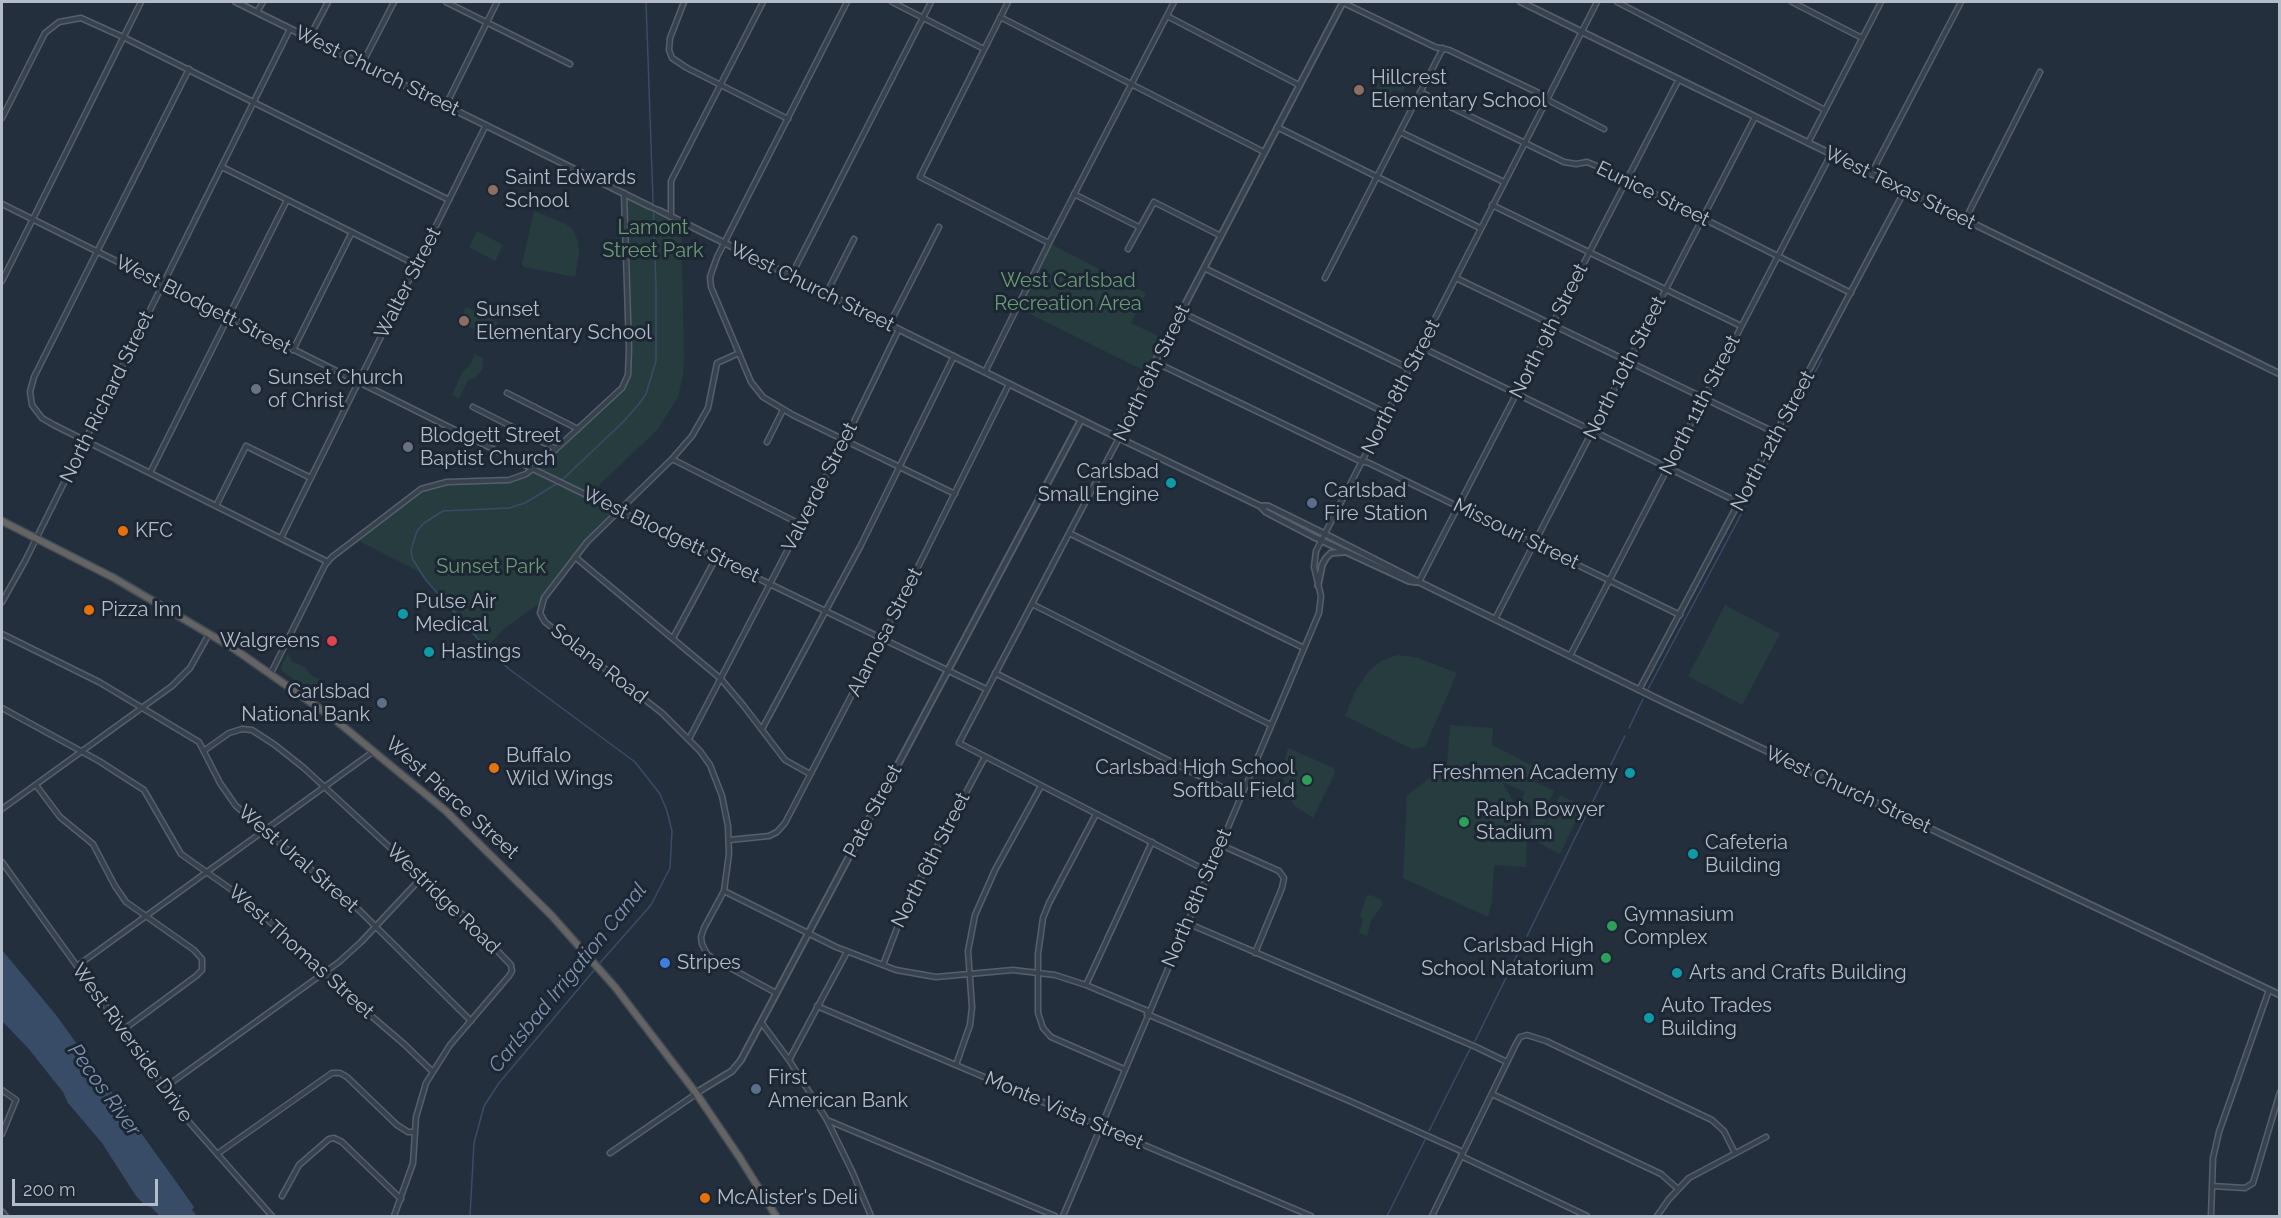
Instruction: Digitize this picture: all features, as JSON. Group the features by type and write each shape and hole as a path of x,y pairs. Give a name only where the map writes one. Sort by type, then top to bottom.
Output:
{"highway":[{"name":"West Pierce Street","path":"2,521 114,578 210,633 271,673 375,751 471,834 552,916 603,973 696,1093 776,1216"}],"street":[{"path":"2,281 141,2"},
{"name":"West Church Street","path":"236,2 487,124 1081,420 1260,506 1266,512 1322,540 1410,581 1419,582"},
{"path":"257,12 263,2"},
{"path":"309,38 328,2"},
{"path":"362,64 394,2"},
{"path":"446,2 570,64"},
{"path":"446,105 497,2"},
{"path":"684,2 670,38 670,55 680,64 788,119"},
{"path":"671,217 672,181 763,2"},
{"path":"847,2 724,243 711,274 710,284 719,309 758,392 783,410 955,494"},
{"path":"892,2 984,49"},
{"path":"791,276 931,2"},
{"path":"1008,2 920,177 1048,243"},
{"path":"985,372 1048,243 1174,2"},
{"path":"1343,2 1547,98 1604,129"},
{"name":"North 6th Street","path":"883,965 905,907 985,757 959,743 1343,2"},
{"name":"West Texas Street","path":"1521,2 2280,374"},
{"name":"North 8th Street","path":"1063,1216 1319,613 1321,596 1314,560 1322,540 1597,2"},
{"path":"1617,2 1826,110"},
{"path":"1792,2 1862,38"},
{"path":"1808,143 1881,2"},
{"path":"1871,174 1961,2"},
{"path":"1167,16 1299,85"},
{"path":"1000,17 1264,152"},
{"path":"2,118 43,36 53,25 67,19 81,18 189,69 449,200"},
{"name":"North Richard Street","path":"2,602 36,539 290,29"},
{"path":"1325,278 1443,48"},
{"path":"189,69 32,383 30,392 33,408 42,418 85,441 327,562"},
{"path":"1965,220 2040,72"},
{"name":"North 9th Street","path":"1419,582 1679,80"},
{"name":"Eunice Street","path":"1420,92 1568,164 1587,162 1626,180 1851,293"},
{"name":"North 10th Street","path":"1495,619 1755,117"},
{"name":"Walter Street","path":"281,538 487,124"},
{"path":"1277,127 1480,228"},
{"path":"1400,132 1504,182"},
{"name":"North 11th Street","path":"1570,656 1831,154"},
{"path":"222,167 417,265"},
{"name":"North 12th Street","path":"1640,690 1905,190"},
{"path":"271,673 327,562 421,489 447,482 509,480 521,477 556,450 622,388 628,375 629,338 624,193"},
{"path":"1074,194 1139,227"},
{"path":"150,473 287,200"},
{"path":"1128,249 1152,203 1155,202 1221,236"},
{"name":"West Blodgett Street","path":"2,204 533,469 986,689"},
{"path":"1492,205 1741,326"},
{"path":"889,325 939,227"},
{"path":"293,350 352,232"},
{"path":"826,294 854,239"},
{"path":"1204,268 1410,369"},
{"path":"1456,278 1776,434"},
{"path":"1181,312 1388,414"},
{"name":"Valverde Street","path":"689,740 845,440 898,329"},
{"path":"1421,347 1740,503"},
{"name":"Solana Road","path":"739,353 717,363 713,391 703,418 692,436 575,557 542,602 541,618 645,698 706,759 722,796 729,840 729,859 724,891 701,937 704,949 714,959 776,993"},
{"path":"762,729 827,611 901,467 954,356"},
{"name":"Missouri Street","path":"1155,362 1458,506 1680,615"},
{"name":"Alamosa Street","path":"729,840 759,839 777,832 785,822 882,638 1009,384"},
{"path":"507,393 578,429"},
{"path":"473,407 556,450"},
{"path":"767,442 783,410"},
{"name":"Pate Street","path":"610,1153 737,1066 1081,420"},
{"path":"216,506 246,446 311,478"},
{"path":"672,459 800,524"},
{"name":"West Church Street","path":"1260,506 1268,506 1640,690 2280,995"},
{"path":"1069,533 1304,648"},
{"path":"1318,585 1326,558 1331,553 1347,552"},
{"path":"575,557 721,679 785,760 810,774"},
{"path":"673,638 716,558"},
{"path":"1032,604 1272,725"},
{"path":"2,809 181,678 210,633"},
{"name":"West Ural Street","path":"2,634 99,682 188,734 205,750 231,801 375,927 471,1021"},
{"path":"995,673 1241,797"},
{"name":"West Thomas Street","path":"2,708 82,752 144,790 178,850 245,900 300,947 355,1002 432,1071"},
{"name":"Westridge Road","path":"205,750 229,733 241,729 249,729 259,734 293,759 422,877 487,939 512,968 509,976 450,1045 432,1071 420,1102 414,1132 413,1163 394,1216"},
{"path":"77,966 375,751"},
{"path":"985,757 1209,872"},
{"path":"36,785 60,817 93,844 121,895 198,953 202,959 202,967 196,976 123,1030"},
{"path":"956,1065 970,1025 972,1008 969,942 979,905 1041,786"},
{"path":"1096,814 1046,910 1039,939 1038,1013 1047,1034 1064,1044 1124,1069"},
{"path":"1086,985 1152,842"},
{"path":"1221,845 1279,871 1284,878 1255,953"},
{"name":"West Riverside Drive","path":"2,862 190,1123 272,1216"},
{"path":"164,1088 326,973 352,951 422,877"},
{"path":"724,891 847,952 927,977 969,975 1013,969 1067,978 1086,985 1352,1102 1587,1216"},
{"path":"1187,923 1508,1062"},
{"path":"789,1060 847,952"},
{"path":"2211,1216 2213,1158 2219,1132 2269,990"},
{"name":"Monte Vista Street","path":"817,1006 1311,1216"},
{"path":"761,1022 789,1060 827,1120 871,1216"},
{"path":"1432,1216 1518,1040 1523,1036 1531,1035 1546,1041 1706,1118 1724,1131 1735,1153"},
{"path":"216,1154 332,1073 340,1073 347,1077 397,1125 408,1132 414,1132"},
{"path":"2,1090 14,1096 16,1100 2,1134"},
{"path":"2211,1186 2245,1188 2251,1185 2258,1171 2280,1092"},
{"path":"1492,1094 1661,1174 1678,1189"},
{"path":"827,1120 1055,1216"},
{"path":"1658,1216 1678,1189 1695,1174 1766,1137"},
{"path":"282,1196 299,1165 329,1139 334,1138 342,1142 401,1199"},
{"path":"2,1212 5,1216"}],"green space":[{"path":"1392,74 1407,81 1403,92 1394,90 1386,98 1379,96 1376,88 1380,82"},
{"path":"624,193 681,222 684,354 683,376 678,397 658,429 589,495 619,511 593,536 542,602 505,628 486,648 454,614 420,572 355,539 414,494 436,484 499,481 526,474 622,388 628,375"},
{"path":"534,211 566,224 574,231 579,255 575,277 524,267 522,264"},
{"path":"477,231 503,245 495,261 469,247"},
{"name":"West Carlsbad Recreation Area","path":"1049,243 1146,293 1131,323 1167,340 1149,373 1018,308"},
{"path":"466,307 498,322 490,337 459,322"},
{"path":"475,354 483,358 482,370 475,378 468,380 459,399 452,395 463,371 470,365"},
{"path":"1725,605 1780,634 1742,705 1688,676"},
{"path":"288,653 292,662 305,667 312,676 319,679 320,682 315,690 310,691 282,671 281,667"},
{"path":"1397,655 1415,657 1457,673 1425,747 1412,749 1345,716 1355,692 1368,672 1381,661"},
{"name":"Ralph Bowyer Stadium","path":"1450,725 1493,728 1492,745 1537,768 1531,780 1554,791 1542,815 1519,804 1525,792 1502,782 1519,811 1523,829 1520,836 1523,837 1535,813 1547,819 1535,843 1527,839 1526,867 1494,865 1492,901 1488,917 1403,878 1407,795 1447,765"},
{"name":"Carlsbad High School Softball Field","path":"1288,748 1334,768 1335,773 1313,818 1295,806 1286,793 1282,770"},
{"path":"1560,795 1583,806 1560,854 1537,842"},
{"path":"1371,895 1381,900 1383,904 1371,921 1367,936 1359,933 1363,920 1360,915 1367,896"}],"water":[{"name":"Pecos River","path":"2,950 56,1015 194,1207 192,1210 197,1216 160,1216 136,1196 102,1143 68,1103 63,1092 28,1048 2,1021"}],"waterway":[{"name":"Carlsbad Irrigation Canal","path":"562,480 639,404 646,394 656,361 656,286 646,2"},
{"path":"1747,503 1822,359"},
{"name":"Carlsbad Irrigation Canal","path":"558,483 525,503 509,508 443,511 424,523 417,531 411,550 412,558 425,579 486,648 509,669 635,762 660,794 672,831 670,868 651,905 599,964"},
{"path":"1648,689 1745,507"},
{"path":"1629,728 1643,699"},
{"path":"1527,936 1625,736"},
{"path":"1475,1041 1523,943"},
{"name":"Carlsbad Irrigation Canal","path":"470,1216 474,1143 484,1106 499,1083 596,968"},
{"path":"1429,1131 1470,1049"},
{"path":"1387,1216 1425,1140"}],"place":[{"name":"Hillcrest Elementary School","path":"1359,90"},
{"name":"Saint Edwards School","path":"493,190"},
{"name":"Sunset Elementary School","path":"464,321"},
{"name":"Sunset Church of Christ","path":"256,389"},
{"name":"Blodgett Street Baptist Church","path":"408,447"},
{"name":"Carlsbad Small Engine","path":"1171,483"},
{"name":"Carlsbad Fire Station","path":"1312,503"},
{"name":"KFC","path":"123,531"},
{"name":"Pizza Inn","path":"89,610"},
{"name":"Pulse Air Medical","path":"403,614"},
{"name":"Walgreens","path":"332,641"},
{"name":"Hastings","path":"429,652"},
{"name":"Carlsbad National Bank","path":"382,703"},
{"name":"Buffalo Wild Wings","path":"494,768"},
{"name":"Freshmen Academy","path":"1630,773"},
{"name":"Carlsbad High School Softball Field","path":"1307,780"},
{"name":"Ralph Bowyer Stadium","path":"1464,822"},
{"name":"Cafeteria Building","path":"1693,854"},
{"name":"Gymnasium Complex","path":"1612,926"},
{"name":"Carlsbad High School Natatorium","path":"1606,958"},
{"name":"Stripes","path":"665,963"},
{"name":"Arts and Crafts Building","path":"1677,973"},
{"name":"Auto Trades Building","path":"1649,1018"},
{"name":"First American Bank","path":"756,1089"},
{"name":"McAlister's Deli","path":"705,1198"}],"park label":[{"name":"Lamont Street Park","path":"653,240"},
{"name":"Sunset Park","path":"491,567"}]}
